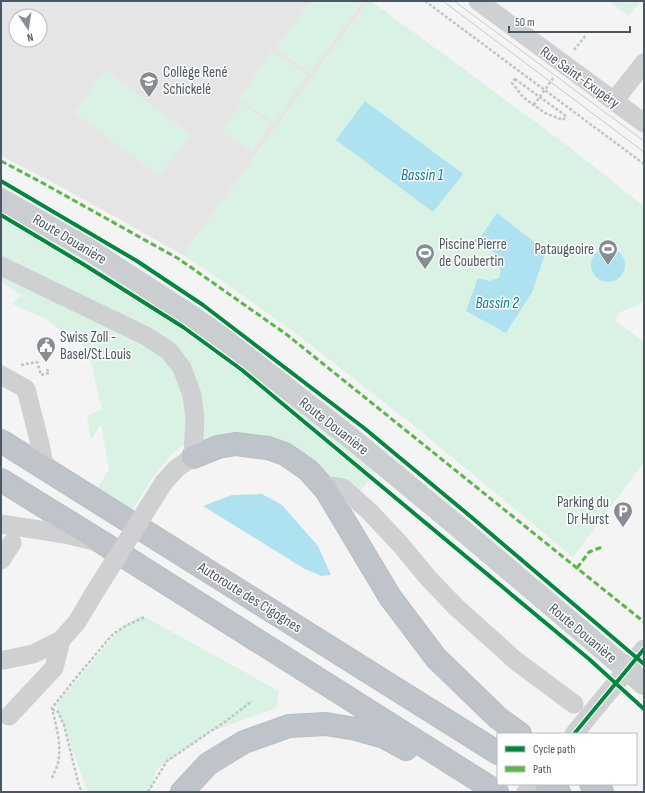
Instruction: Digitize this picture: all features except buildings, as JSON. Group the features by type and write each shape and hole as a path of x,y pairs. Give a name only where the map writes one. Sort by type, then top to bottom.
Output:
{"highway":[{"name":"Autoroute des Cigognes","path":"1,441 497,752"},
{"path":"193,457 218,447 236,444 268,448 286,454 308,470 322,485 390,597 436,658 497,717 519,733"},
{"path":"1,480 496,792"},
{"path":"182,792 208,764 244,742 289,726 326,724 356,729 384,737 448,771 496,792"},
{"path":"548,785 559,792"},
{"path":"592,785 602,792"}],"main road":[{"name":"Route Douanière","path":"1,199 88,249 194,317 225,340 356,442 438,509 644,684"}],"street":[{"name":"Rue Saint-Exupéry","path":"478,1 644,123"},
{"path":"614,101 644,63"},
{"path":"1,266 146,336 168,351 182,368 192,395 195,418 193,457 177,468 164,482 77,622 61,640 33,654 1,660"},
{"path":"1,376 26,389 45,469"},
{"path":"322,485 343,488 369,510 429,579 456,607 516,661 574,704"},
{"path":"1,524 65,534 103,543"},
{"path":"1,560 12,543"},
{"path":"9,716 54,668 61,640"},
{"path":"575,733 644,649"}],"path":[{"path":"426,1 644,164"},
{"path":"515,79 540,97 566,116 563,120 545,113 524,98 512,83 515,79"},
{"path":"534,105 540,97"},
{"path":"466,246 479,239 482,243"},
{"path":"52,708 113,634 144,617"},
{"path":"148,792 167,760 226,721 252,701"},
{"path":"52,708 59,742 57,767 52,778"},
{"path":"52,708 58,712 64,725 79,786 82,792"}],"shaded area":[{"name":"Collège René Schickelé","path":"1,1 368,1 183,255 67,190 1,156"}],"green space":[{"path":"311,1 363,1 310,73 276,48"},
{"name":"Piscine Pierre de Coubertin","path":"368,1 371,1 560,140 644,206 644,297 639,305 620,312 615,321 644,342 644,462 573,557 418,429 298,335 183,255"},
{"path":"608,1 641,1 629,16"},
{"path":"271,51 307,75 275,123 239,99"},
{"path":"105,70 191,135 159,176 74,112"},
{"path":"241,103 271,124 252,151 222,131"},
{"path":"1,211 66,248 199,334 376,471 348,506 288,444 256,435 231,434 204,438 183,445 172,454 150,481 132,512 98,495 99,485 109,470 101,424 91,440 87,416 102,409 88,350 46,319 12,304 21,295 1,282"},
{"path":"141,615 279,691 276,708 210,732 156,770 150,792 88,792 56,705 120,629"}],"water":[{"name":"Bassin 1","path":"365,101 463,174 433,212 336,140"},
{"name":"Bassin 2","path":"497,213 546,251 532,292 506,333 466,311 478,278 489,281 499,278 501,271 493,252 480,238"},
{"name":"Pataugeoire","path":"605,248 611,248 615,249 622,255 625,265 624,272 618,279 611,282 605,282 601,281 594,275 591,268 591,262 592,258 598,251"},
{"path":"262,494 282,505 318,546 331,575 321,576 303,568 203,506 232,495"}],"tram line":[{"path":"443,1 644,152"},
{"path":"454,1 644,141"}],"marked path":[{"path":"1,161 179,259 286,334 644,622"},
{"path":"577,568 589,552 602,547"}],"cycle path":[{"path":"1,181 137,261 203,305 364,428 644,664"},
{"path":"1,215 83,264 183,327 242,370 589,659 644,709"},
{"path":"575,733 644,649"}],"place":[{"name":"Collège René Schickelé","path":"149,98"},
{"name":"Pataugeoire","path":"608,266"},
{"name":"Piscine Pierre de Coubertin","path":"425,270"},
{"name":"Swiss Zoll - Basel/St.Louis","path":"46,363"},
{"name":"Parking du Dr Hurst","path":"623,528"}]}
